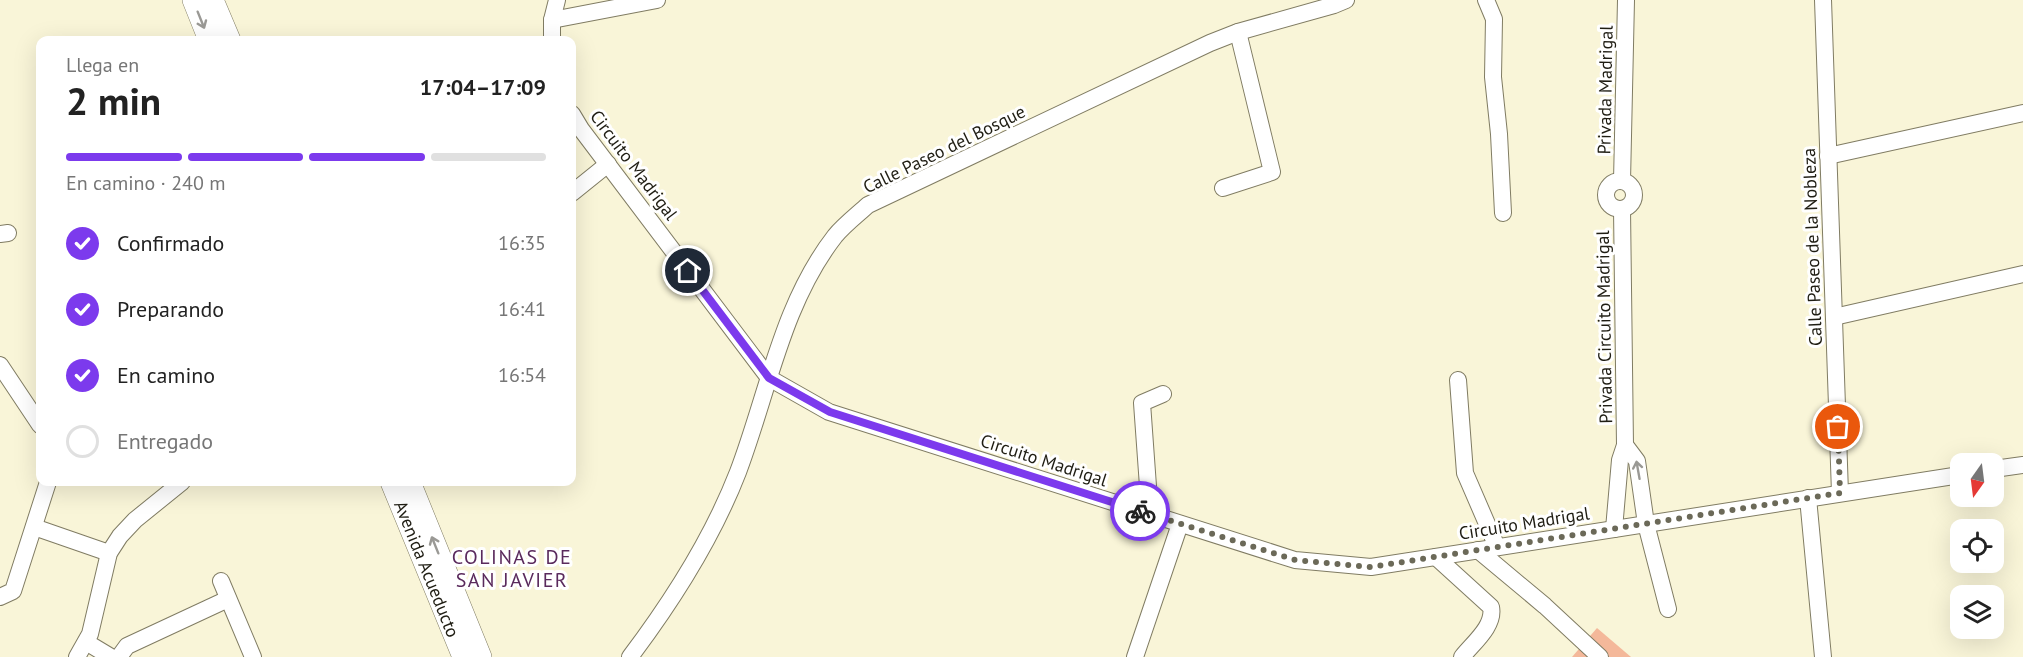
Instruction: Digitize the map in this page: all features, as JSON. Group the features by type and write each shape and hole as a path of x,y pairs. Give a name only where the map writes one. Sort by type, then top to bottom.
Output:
{"main road":[{"path":"193,0 207,36"},
{"path":"213,0 228,36"},
{"name":"Avenida Acueducto","path":"393,486 463,657"},
{"name":"Avenida Acueducto","path":"412,486 481,657"}],"street":[{"path":"552,36 552,20 557,0"},
{"path":"552,20 657,0"},
{"name":"Calle Paseo del Bosque","path":"630,657 661,617 717,520 738,472 801,288 837,234 868,205 1210,43 1238,32 1346,0"},
{"path":"1486,0 1494,19 1493,77 1500,134 1503,213"},
{"name":"Privada Madrigal","path":"1622,209 1611,206 1606,195 1611,184 1622,181 1626,0"},
{"name":"Calle Paseo de la Nobleza","path":"1823,0 1840,493"},
{"path":"1223,188 1272,172 1238,32"},
{"path":"1828,156 2023,112"},
{"name":"Circuito Madrigal","path":"576,120 769,378 830,412 1295,560 1371,567 1950,476"},
{"path":"576,190 608,164"},
{"name":"Privada Circuito Madrigal","path":"1614,529 1620,460 1625,445 1622,209"},
{"path":"1834,317 2023,274"},
{"path":"0,364 36,418"},
{"path":"1458,380 1465,473 1497,547"},
{"path":"1150,514 1142,404 1163,394"},
{"name":"Privada Circuito Madrigal","path":"1625,445 1637,461 1646,524 1668,609"},
{"path":"2004,468 2023,465"},
{"path":"0,597 13,591 47,486"},
{"path":"77,657 90,634 109,553 120,536 135,520 177,486"},
{"path":"1808,498 1823,657"},
{"path":"1135,657 1180,524"},
{"path":"34,527 109,553"},
{"path":"1478,550 1545,606 1598,656"},
{"path":"1436,556 1491,607 1493,616 1489,624 1462,657"},
{"path":"220,580 253,657"},
{"path":"119,657 127,646 228,599"},
{"path":"86,642 111,657"}],"shaded area":[{"path":"1597,628 1631,657 1572,657"}],"way so far":[{"path":"1140,511 1295,560 1371,567 1840,493 1838,427"}],"district":[{"name":"COLINAS DE SAN JAVIER","path":"512,568"}],"route":[{"path":"688,271 769,378 830,412 1140,511"}]}
